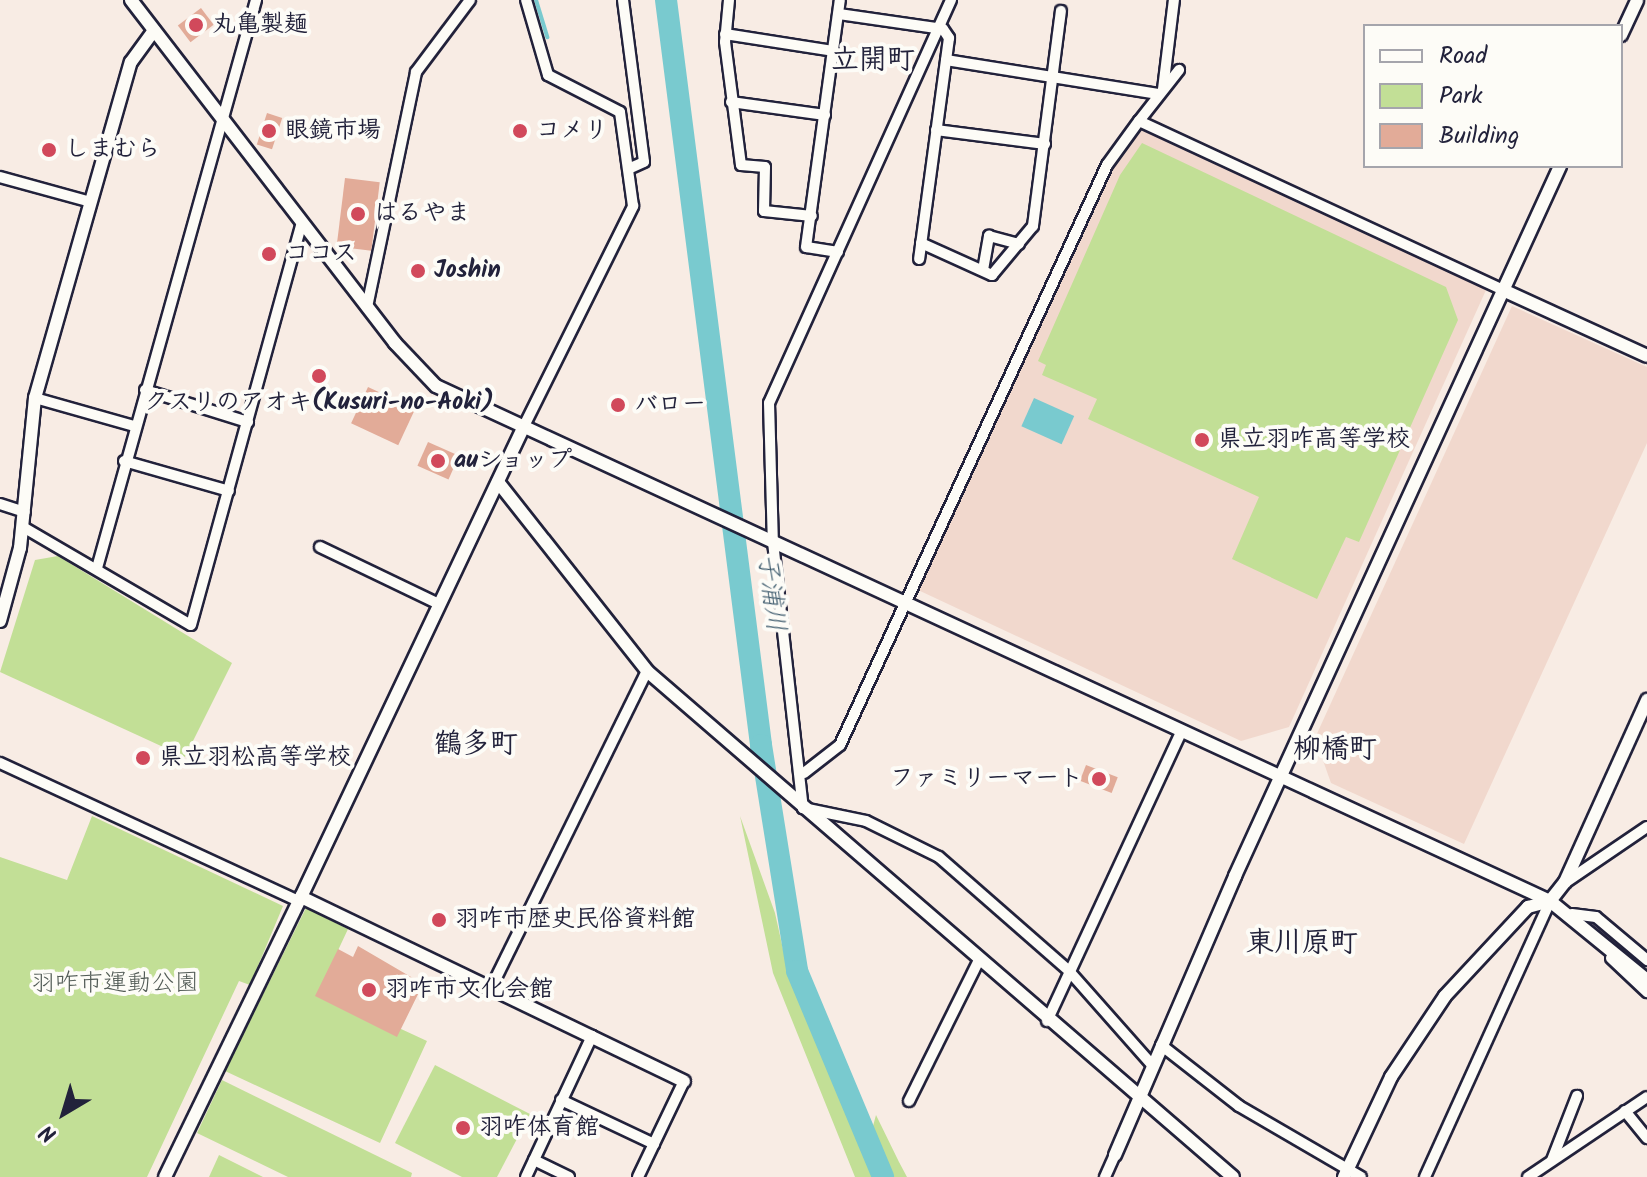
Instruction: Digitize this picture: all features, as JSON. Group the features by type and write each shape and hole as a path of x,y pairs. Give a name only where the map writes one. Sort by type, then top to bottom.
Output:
{"street":[{"path":"131,0 367,307 436,386 1550,901 1572,914 1647,980"},
{"path":"97,568 124,461 256,0"},
{"path":"367,307 416,72 470,0"},
{"path":"165,1177 524,426 628,219 628,169 620,112 548,75 526,0"},
{"path":"623,0 644,162 628,169"},
{"path":"729,0 725,34 741,165 765,167 764,211 812,216"},
{"path":"838,252 806,247 840,0"},
{"path":"803,808 804,773 767,540 769,403 943,29 951,0"},
{"path":"1161,92 1174,0"},
{"path":"1623,31 1637,0"},
{"path":"921,243 992,275 1033,226 1061,11"},
{"path":"839,14 943,29 949,38 919,259"},
{"path":"0,621 23,527 35,398 131,62 154,30"},
{"path":"725,34 833,51"},
{"path":"946,60 1161,92"},
{"path":"804,773 840,745 903,602 1107,165 1179,70"},
{"path":"731,102 825,115"},
{"path":"1139,121 1647,356"},
{"path":"936,130 1045,144"},
{"path":"1105,1177 1280,776 1559,168"},
{"path":"0,177 91,202"},
{"path":"23,527 191,625 302,223"},
{"path":"983,270 989,236 1019,244"},
{"path":"145,390 248,422"},
{"path":"35,398 134,426"},
{"path":"124,461 229,491"},
{"path":"498,482 647,671 978,962 1233,1177"},
{"path":"0,504 25,512"},
{"path":"320,547 439,604"},
{"path":"491,988 647,671"},
{"path":"1425,1177 1550,901 1565,882 1642,722 1647,700"},
{"path":"1047,1021 1181,732"},
{"path":"0,763 300,899 684,1081 638,1177"},
{"path":"803,808 866,821 917,843 1069,971 1153,1066"},
{"path":"1565,882 1647,827"},
{"path":"1346,1173 1391,1077 1445,996 1528,907 1550,901"},
{"path":"1572,914 1596,917 1647,960"},
{"path":"1572,914 1647,992"},
{"path":"909,1101 978,962"},
{"path":"526,1177 592,1036"},
{"path":"1161,1045 1239,1106 1346,1173 1361,1177"},
{"path":"1552,1160 1577,1096"},
{"path":"1528,1177 1647,1097"},
{"path":"561,1100 654,1144"},
{"path":"1625,1111 1647,1138"},
{"path":"534,1160 569,1177"}],"shaded area":[{"name":"県立羽咋高等学校","path":"1141,127 1486,290 1289,727 1241,741 918,590 1112,166"},
{"path":"1512,306 1647,367 1647,443 1464,844 1331,783 1315,738"}],"green space":[{"path":"1142,143 1446,287 1458,320 1359,542 1346,537 1317,599 1232,559 1259,497 1088,419 1097,399 1042,375 1046,365 1038,361 1120,175"},
{"path":"58,556 232,663 185,757 0,672 35,560"},
{"name":"羽咋市運動公園","path":"92,816 283,906 250,985 239,981 147,1177 0,1177 0,857 67,880"},
{"path":"740,816 775,913 789,976 873,1177 855,1177 773,973"},
{"path":"306,908 348,929 319,991 427,1041 380,1143 225,1071"},
{"name":"羽咋体育館","path":"435,1065 530,1114 497,1177 462,1177 395,1143"},
{"path":"222,1080 412,1173 411,1177 288,1177 197,1133"},
{"path":"876,1115 907,1177 892,1177 873,1126"},
{"path":"219,1155 263,1177 209,1177"}],"water":[{"path":"1034,398 1074,416 1062,444 1021,426"}],"building":[{"name":"丸亀製麺","path":"201,8 214,25 190,42 178,25"},
{"name":"眼鏡市場","path":"267,113 282,118 272,149 257,144"},
{"name":"はるやま","path":"345,178 380,182 371,251 337,246"},
{"path":"368,387 415,409 398,445 351,423"},
{"name":"auショップ","path":"428,442 459,456 448,480 417,466"},
{"name":"ファミリーマート","path":"1086,765 1118,777 1112,793 1080,781"},
{"name":"羽咋市文化会館","path":"358,946 423,984 397,1037 315,996 338,949 353,957"}],"waterway":[{"path":"536,0 547,37"},
{"name":"子浦川","path":"666,0 761,745 797,971 883,1177"},
{"path":"1175,1062 1199,1082"}],"place":[{"name":"丸亀製麺","path":"196,25"},
{"name":"眼鏡市場","path":"269,131"},
{"name":"コメリ","path":"520,131"},
{"name":"しまむら","path":"49,150"},
{"name":"はるやま","path":"358,214"},
{"name":"ココス","path":"269,254"},
{"name":"Joshin","path":"418,271"},
{"name":"クスリのアオキ(Kusuri-no-Aoki)","path":"319,376"},
{"name":"バロー","path":"618,405"},
{"name":"県立羽咋高等学校","path":"1202,440"},
{"name":"auショップ","path":"438,461"},
{"name":"県立羽松高等学校","path":"143,758"},
{"name":"ファミリーマート","path":"1099,779"},
{"name":"羽咋市歴史民俗資料館","path":"439,920"},
{"name":"羽咋市文化会館","path":"369,990"},
{"name":"羽咋体育館","path":"463,1128"}],"district":[{"name":"立開町","path":"873,61"},
{"name":"鶴多町","path":"476,745"},
{"name":"柳橋町","path":"1335,750"},
{"name":"東川原町","path":"1302,944"}]}
